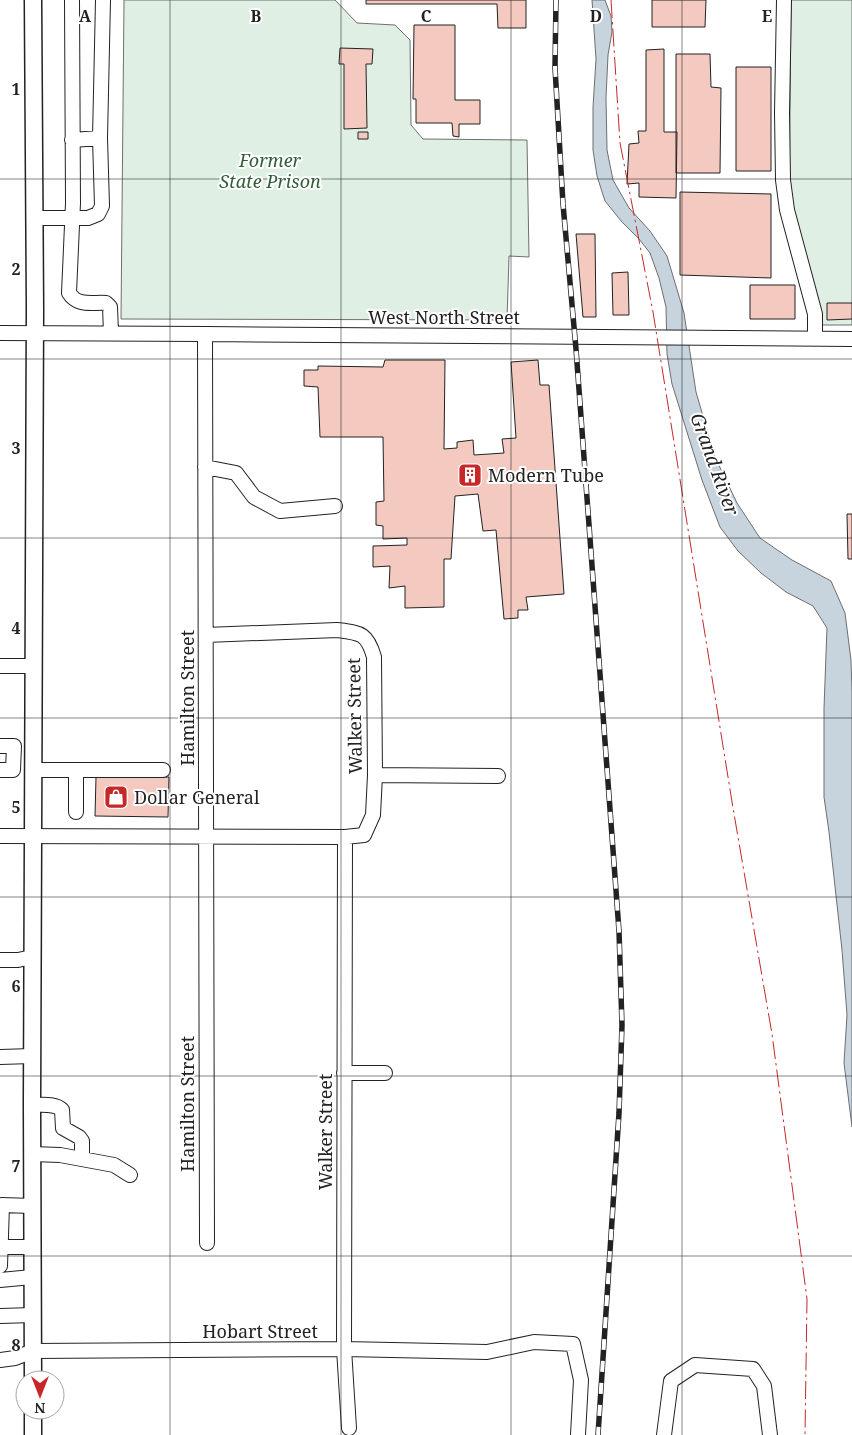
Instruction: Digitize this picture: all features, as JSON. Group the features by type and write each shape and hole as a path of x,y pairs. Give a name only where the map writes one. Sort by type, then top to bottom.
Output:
{"main road":[{"path":"33,0 35,310 32,957 33,1370"},
{"path":"33,1420 33,1435"}],"street":[{"path":"72,0 72,218 69,293 80,303 106,303 110,307 111,333"},
{"path":"34,218 88,218 98,214 102,206 100,138 103,0"},
{"path":"784,0 782,114 784,180 787,210 815,314 815,339"},
{"path":"72,140 100,138"},
{"name":"West North Street","path":"0,334 111,333 852,339"},
{"name":"Hamilton Street","path":"205,334 206,1243"},
{"path":"205,467 236,473 254,497 280,511 336,506"},
{"name":"Walker Street","path":"206,635 337,630 352,632 365,637 370,644 374,657 375,775 373,815 364,835 345,837 344,1349 349,1428"},
{"path":"0,666 33,666"},
{"path":"0,746 14,746 13,770 0,770"},
{"path":"13,752 33,753"},
{"path":"33,770 163,770"},
{"path":"76,770 76,812"},
{"path":"375,775 498,776"},
{"path":"0,836 345,837"},
{"path":"0,960 18,960 32,957"},
{"path":"0,1056 32,1056"},
{"path":"344,1073 385,1072"},
{"path":"32,1105 48,1105 59,1107 62,1110 63,1128 79,1137 82,1141 82,1159"},
{"path":"32,1154 60,1155 114,1165 130,1174"},
{"path":"0,1266 2,1206 32,1206"},
{"path":"0,1247 32,1246"},
{"path":"0,1280 32,1277"},
{"path":"0,1316 33,1315"},
{"name":"Hobart Street","path":"0,1360 16,1358 34,1351 344,1349 487,1352 534,1342 573,1344 580,1380 578,1435"},
{"path":"664,1435 671,1381 695,1365 753,1369 764,1386 770,1435"}],"green space":[{"name":"Former State Prison","path":"124,0 335,0 357,23 395,25 410,40 411,125 423,139 527,140 529,257 509,256 507,320 121,319"},
{"path":"791,0 852,0 852,325 822,325 789,217"}],"water":[{"name":"Grand River","path":"592,0 605,0 611,16 612,32 608,55 606,98 607,150 613,180 629,208 650,231 667,256 684,313 696,392 715,457 737,503 760,538 792,560 831,581 845,613 851,660 852,692 852,1127 844,1063 847,1015 842,950 824,797 824,708 827,628 813,606 786,592 761,573 738,551 720,527 702,480 672,384 667,354 666,307 659,278 650,253 605,201 597,176 593,150 596,59"}],"building":[{"path":"366,0 526,0 526,28 498,28 497,4 366,4"},
{"path":"652,0 706,0 705,27 652,27"},
{"path":"414,25 455,25 455,100 480,100 480,124 459,124 459,137 453,136 452,123 416,123 416,99 413,99"},
{"path":"340,48 373,49 372,64 366,64 367,128 344,129 344,64 339,64"},
{"path":"664,49 664,132 677,132 676,198 639,197 639,183 627,184 629,144 639,143 638,131 646,131 646,50"},
{"path":"676,54 710,54 711,87 721,88 720,173 676,173"},
{"path":"736,67 771,67 771,171 736,171"},
{"path":"358,132 368,132 368,139 358,139"},
{"path":"680,192 771,194 771,278 680,275"},
{"path":"576,234 595,234 596,317 583,317"},
{"path":"628,272 629,315 613,315 612,273"},
{"path":"750,285 795,285 795,319 750,319"},
{"path":"827,303 852,303 852,319 827,320"},
{"name":"Modern Tube","path":"385,360 445,360 444,449 457,448 457,442 473,440 474,455 504,453 502,439 516,438 511,362 538,360 540,385 549,385 564,594 526,597 528,610 518,610 518,618 504,619 496,530 483,531 478,494 455,496 451,559 444,559 444,607 405,608 405,586 389,588 390,566 373,567 373,546 407,545 407,538 383,539 383,526 376,525 376,502 384,501 383,437 320,437 318,387 304,386 304,370 318,370 318,366 383,367"},
{"path":"847,514 852,514 852,559 848,559"},
{"path":"96,777 169,777 168,817 95,816"}],"railway":[{"path":"556,0 555,68 563,204 576,349 619,931 622,1025 619,1113 598,1435"}],"power":[{"path":"611,0 620,143 653,312 733,808 772,1034 807,1299 805,1435"}],"place":[{"name":"Modern Tube","path":"470,475"},
{"name":"Dollar General","path":"116,797"}]}
